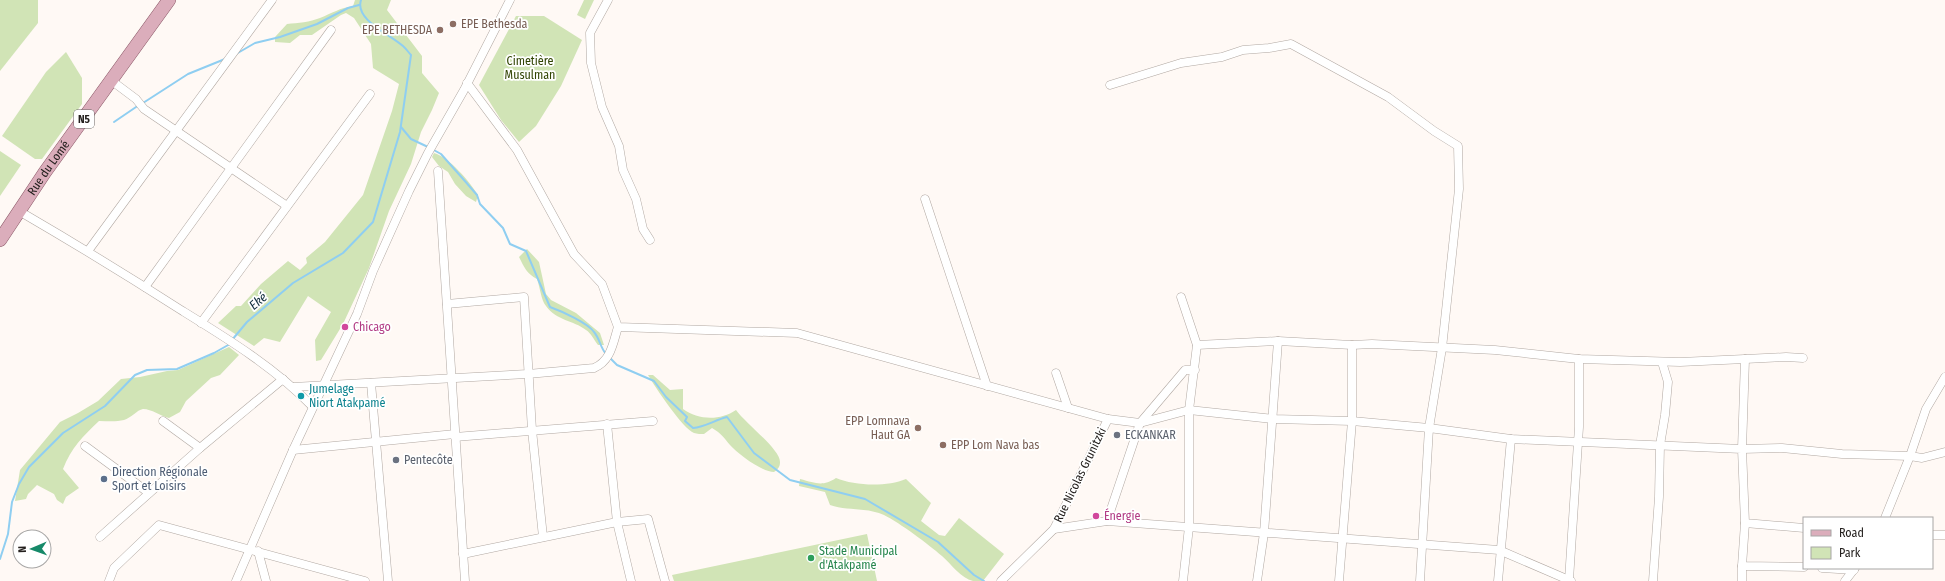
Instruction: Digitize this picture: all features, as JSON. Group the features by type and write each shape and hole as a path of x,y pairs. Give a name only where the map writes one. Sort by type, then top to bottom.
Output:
{"main road":[{"name":"Rue du Lomé","path":"0,240 45,172 169,0"}],"street":[{"path":"88,251 272,0"},
{"path":"236,581 254,550 292,450 357,314 378,258 428,153 435,143 510,0"},
{"path":"608,0 590,33 591,63 602,108 619,146 622,170 636,199 643,229 650,240"},
{"path":"145,287 331,30"},
{"path":"1110,85 1181,63 1222,57 1243,50 1269,48 1291,44 1388,97 1434,131 1458,146 1459,188 1442,348 1429,428 1420,581"},
{"path":"112,81 136,100 144,109 288,206"},
{"path":"293,387 323,384 371,383 452,377 528,374 594,368 601,365 609,354 618,327 602,284 574,254 517,150 467,83"},
{"path":"201,323 370,94"},
{"path":"438,171 465,581"},
{"path":"925,199 987,386"},
{"path":"20,211 88,251 201,323 239,345 293,387 312,407"},
{"path":"447,304 524,297 532,430 543,537"},
{"path":"1182,297 1197,345 1189,410 1188,527 1183,581"},
{"path":"618,327 797,333 1108,419 1140,423 1189,410 1273,419 1352,421 1429,428 1511,439 1742,449 1782,448 1842,454 1910,456 1922,458 1945,452"},
{"path":"1197,345 1278,341 1352,345 1372,344 1495,350 1579,359 1662,362 1786,357 1803,358"},
{"path":"1257,581 1264,532 1278,341"},
{"path":"1340,581 1352,421 1352,345"},
{"path":"1054,529 1107,521 1499,550 1570,581 1580,409 1579,359"},
{"path":"1742,581 1745,523 1742,449 1745,359"},
{"path":"1653,581 1659,497 1660,445 1668,382 1662,362"},
{"path":"1107,521 1140,423 1185,370 1195,370"},
{"path":"1056,373 1068,408"},
{"path":"1885,517 1910,456 1926,409 1945,377"},
{"path":"100,537 200,448 282,379"},
{"path":"371,383 388,581"},
{"name":"Rue Nicolas Grunitzki","path":"1001,581 1054,529 1108,419"},
{"path":"163,421 200,448"},
{"path":"292,450 455,435 653,421"},
{"path":"607,424 617,522 631,581"},
{"path":"1498,581 1499,550 1511,439"},
{"path":"84,446 149,493"},
{"path":"463,554 617,522 648,519 665,581"},
{"path":"1745,523 1803,528"},
{"path":"109,581 114,568 159,525 365,581"},
{"path":"1933,534 1945,535"},
{"path":"254,550 266,581"},
{"path":"1742,566 1803,567"},
{"path":"1845,581 1854,569"}],"green space":[{"path":"0,0 38,0 38,23 0,71"},
{"path":"355,0 391,0 387,10 422,56 422,73 439,93 421,132 411,164 389,211 369,268 343,324 321,360 316,361 315,340 331,312 308,296 280,342 264,338 254,346 218,323 236,306 241,306 261,284 288,261 300,270 307,263 306,258 325,242 363,195 392,111 399,84 373,68 371,44 354,18 346,13 312,35 300,35 290,43 275,42 275,37 287,24 316,19 340,9 353,6"},
{"path":"584,0 594,0 585,19 577,15"},
{"name":"Cimetière Musulman","path":"516,16 544,16 582,40 561,86 536,126 519,142 501,120 479,85"},
{"path":"66,52 82,78 82,104 42,159 35,159 2,136 46,72"},
{"path":"0,151 21,165 0,196"},
{"path":"434,153 446,159 465,177 478,195 476,202 466,196 455,184 448,172 439,166 432,157"},
{"path":"527,249 539,262 546,294 551,300 576,313 600,333 604,345 598,345 588,331 560,318 550,311 544,303 537,279 528,272 519,257"},
{"path":"229,347 239,355 220,375 211,378 186,401 180,412 169,418 150,410 143,409 124,420 99,421 78,443 66,462 63,469 79,488 66,497 63,504 57,500 54,494 37,485 28,494 26,499 15,501 20,470 60,422 98,401 121,379 178,370"},
{"path":"648,375 653,375 670,390 683,389 683,409 689,413 709,418 730,414 736,410 774,450 780,462 778,468 774,472 769,471 750,462 712,428 704,434 695,433 689,430 670,407"},
{"path":"836,478 861,484 890,483 906,479 931,503 921,521 939,535 945,536 959,518 1004,554 983,581 973,581 960,574 942,556 922,540 884,515 870,511 830,505 825,492 799,486 800,479 815,483 827,483"},
{"name":"Stade Municipal d'Atakpamé","path":"867,534 877,581 674,581 672,575"}],"waterway":[{"name":"Eké","path":"232,340 247,322 293,283 343,253 373,222 400,132 411,55 400,43 376,27 363,15 360,8 361,0"},
{"path":"236,54 255,43 280,37 317,24 348,8 359,5"},
{"path":"143,103 188,74 225,59"},
{"path":"114,122 139,105"},
{"path":"401,127 411,139 428,147"},
{"path":"432,149 441,154 477,195 480,204 503,228 510,244 526,251 550,307 561,311 591,329 596,335 602,349 606,354"},
{"name":"Eké","path":"0,559 8,534 12,502 19,484 29,467 63,433 105,406 135,375 147,370 177,369 214,353 230,344"},
{"path":"609,357 617,365 654,381 666,397 687,417 685,421 693,428 727,417 754,453 790,480 865,499 938,542 974,575 984,581"}],"place":[{"name":"EPE Bethesda","path":"453,24"},
{"name":"EPE BETHESDA","path":"440,30"},
{"name":"Chicago","path":"345,327"},
{"name":"Jumelage Niort Atakpamé","path":"301,396"},
{"name":"EPP Lomnava Haut GA","path":"918,428"},
{"name":"ECKANKAR","path":"1117,435"},
{"name":"EPP Lom Nava bas","path":"943,445"},
{"name":"Pentecôte","path":"396,460"},
{"name":"Direction Régionale Sport et Loisirs","path":"104,479"},
{"name":"Énergie","path":"1096,516"},
{"name":"Stade Municipal d'Atakpamé","path":"811,558"}]}
